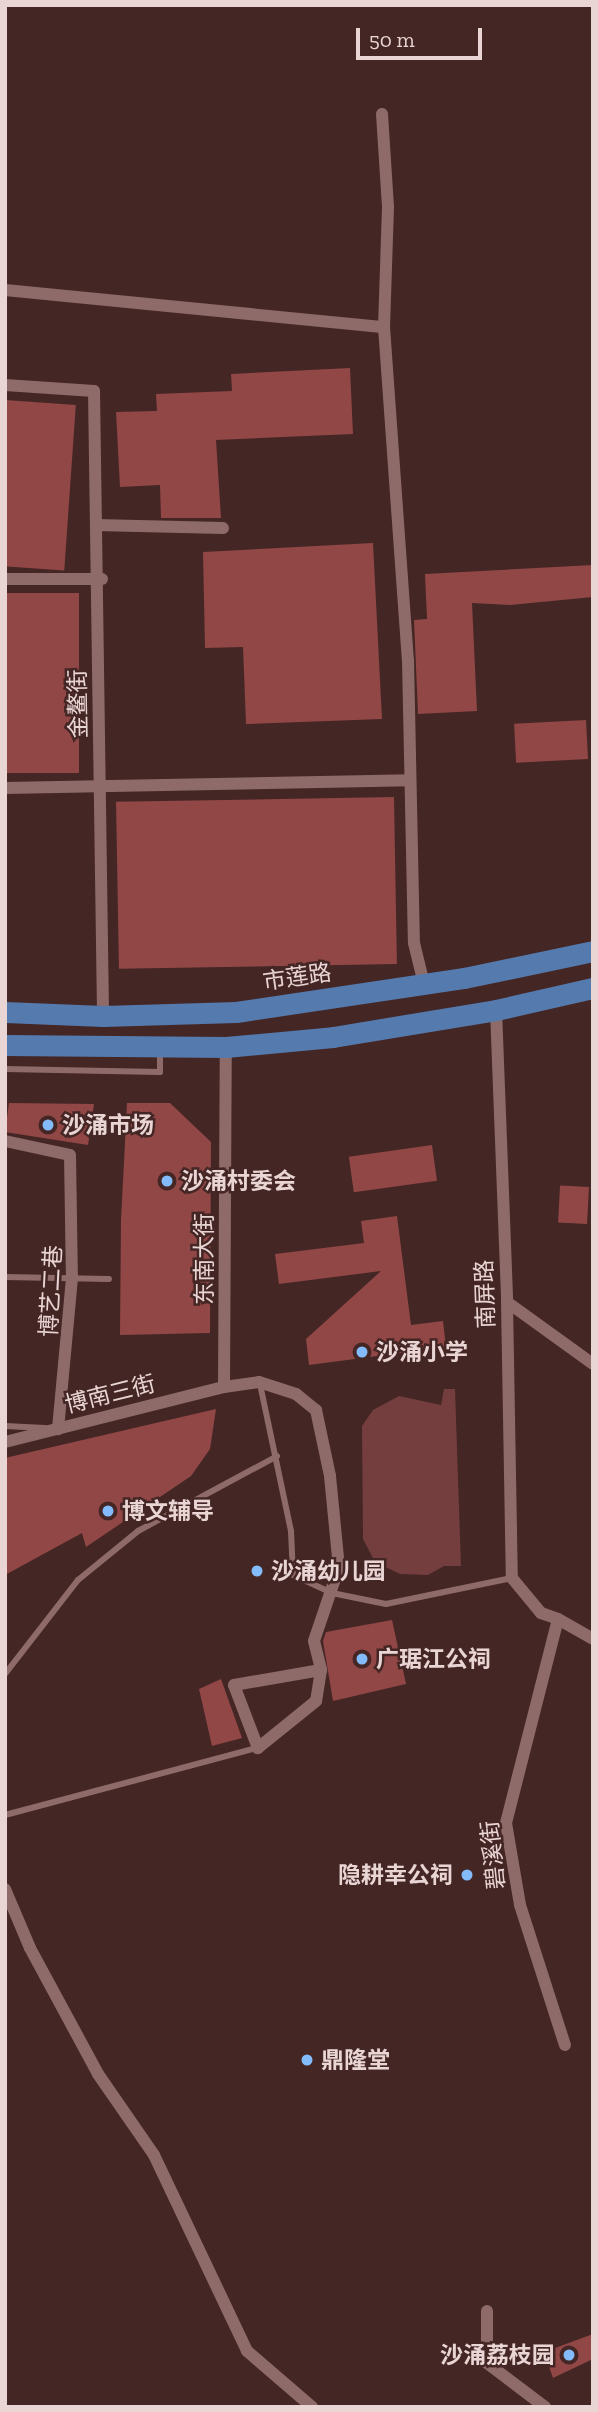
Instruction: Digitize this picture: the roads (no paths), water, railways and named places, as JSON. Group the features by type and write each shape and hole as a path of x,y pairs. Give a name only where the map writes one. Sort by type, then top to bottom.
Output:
{"main road":[{"name":"市莲路","path":"5,1012 103,1016 236,1012 424,984 593,951"},
{"path":"5,1045 226,1047 333,1037 496,1010 593,988"}],"street":[{"path":"382,114 388,207 384,327 408,660 414,943 424,984"},
{"path":"5,290 384,327"},
{"name":"金鳌街","path":"5,385 94,391 103,1016"},
{"path":"96,525 223,528"},
{"path":"5,579 102,579"},
{"path":"5,788 410,780"},
{"name":"南屏路","path":"496,1010 507,1302 512,1578"},
{"name":"东南大街","path":"224,1387 226,1047"},
{"path":"507,1302 593,1364"},
{"path":"259,1382 296,1394 316,1410 330,1476 339,1567 314,1641 321,1670 316,1701 258,1748 234,1685 321,1670"},
{"name":"博南三街","path":"58,1429 224,1387 259,1382"},
{"path":"5,1442 58,1429"},
{"path":"512,1578 541,1613 558,1619 593,1639"},
{"name":"碧溪街","path":"558,1619 506,1823 520,1905 565,2045"},
{"path":"5,1889 30,1948 98,2074 154,2155 247,2351 312,2407"},
{"path":"487,2311 486,2362 545,2407"}],"lane":[{"path":"5,1069 160,1072 160,1047"},
{"name":"博艺二巷","path":"5,1141 71,1155 72,1278 58,1429"},
{"path":"5,1277 109,1279"},
{"path":"259,1382 291,1531 293,1576 332,1593 386,1604 512,1578"},
{"name":"博南三街","path":"5,1426 58,1429"},
{"path":"5,1674 78,1580 138,1531 276,1455"},
{"path":"5,1815 258,1748"}],"place":[{"name":"沙涌市场","path":"48,1125"},
{"name":"沙涌村委会","path":"167,1181"},
{"name":"沙涌小学","path":"362,1352"},
{"name":"博文辅导","path":"108,1511"},
{"name":"沙涌幼儿园","path":"257,1571"},
{"name":"广琚江公祠","path":"362,1659"},
{"name":"隐耕幸公祠","path":"467,1875"},
{"name":"鼎隆堂","path":"307,2060"},
{"name":"沙涌荔枝园","path":"569,2355"}]}
